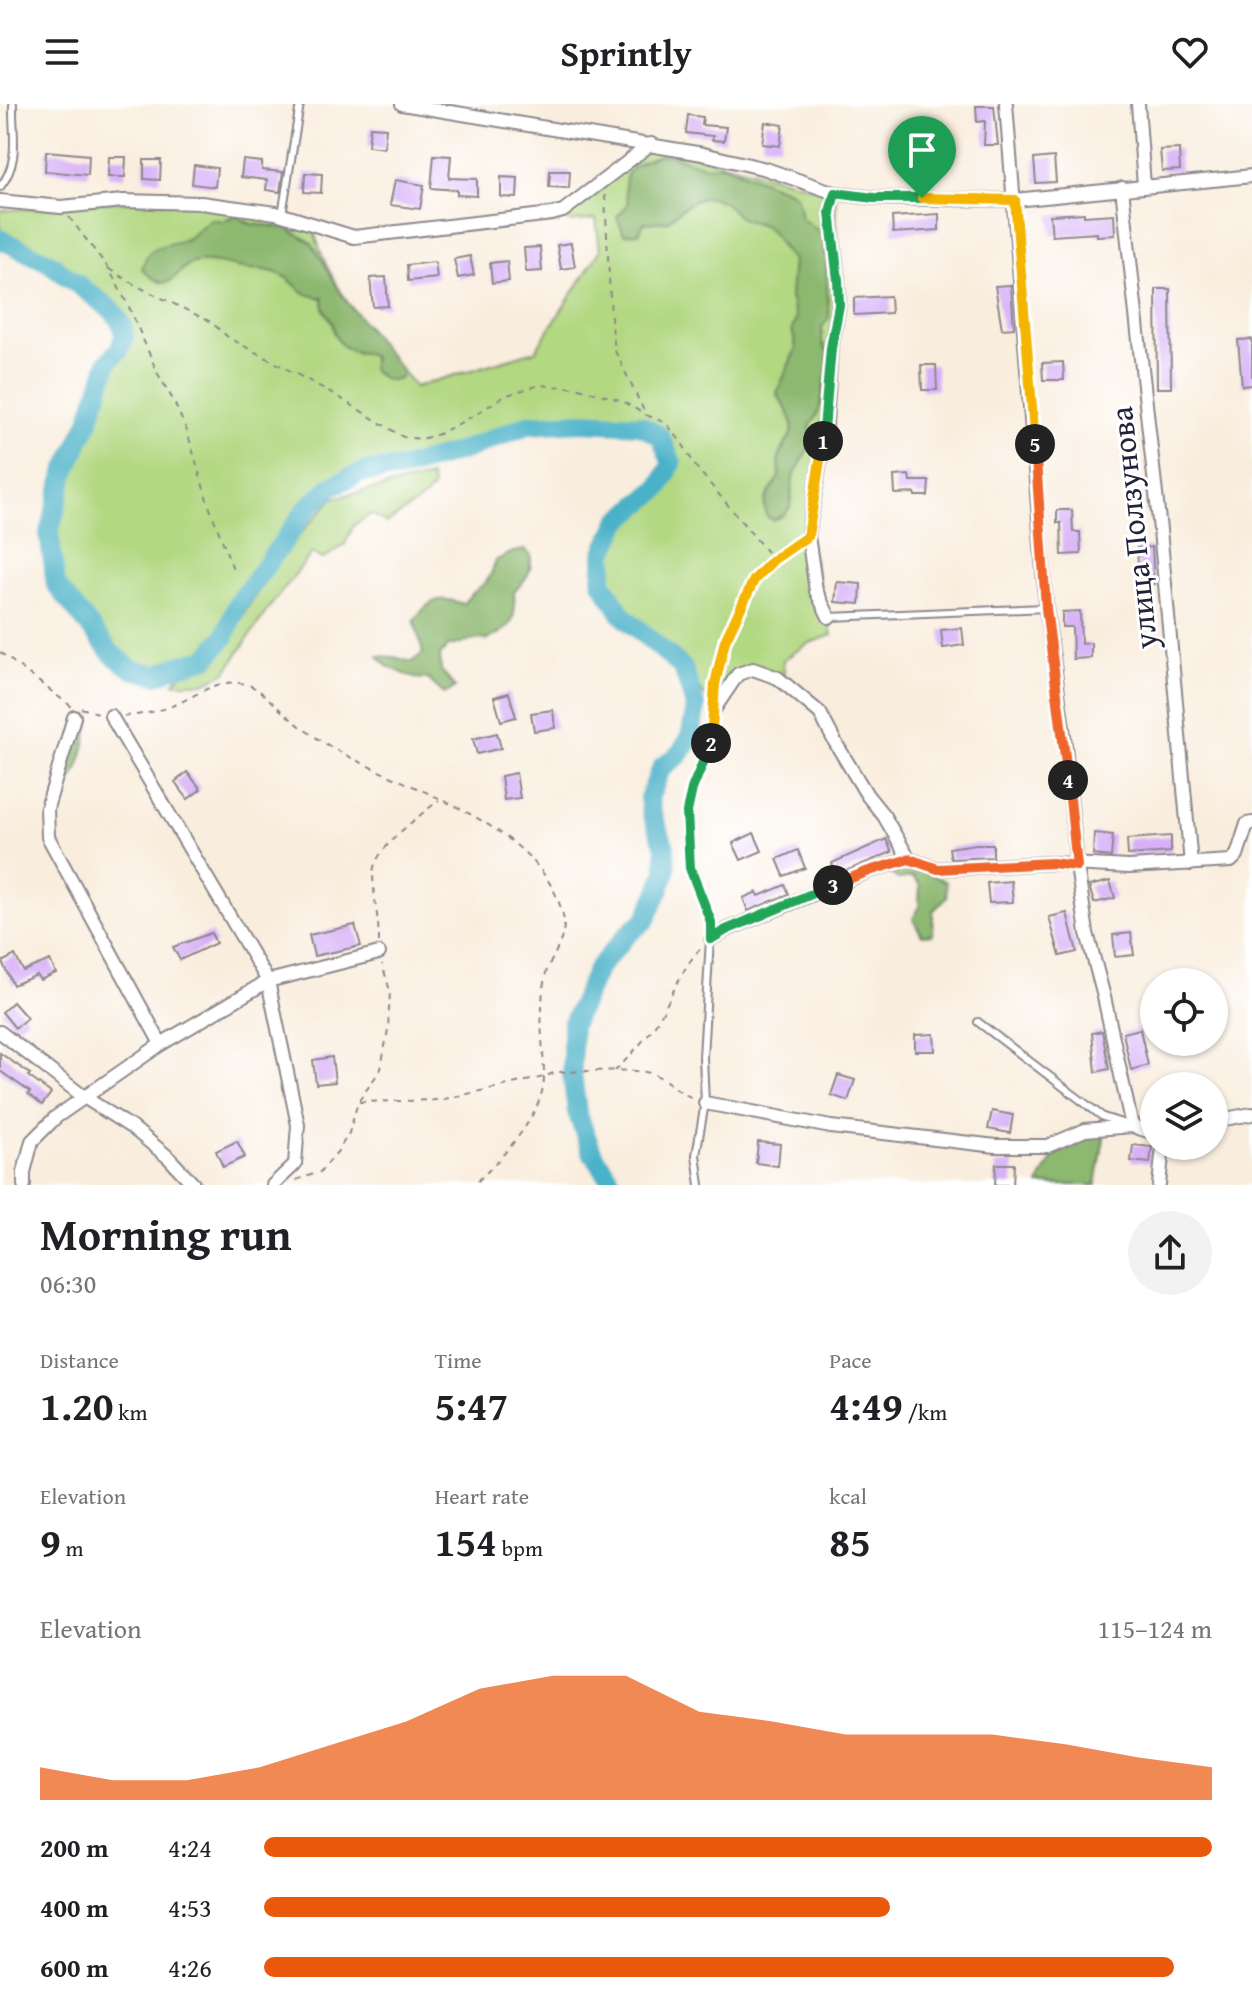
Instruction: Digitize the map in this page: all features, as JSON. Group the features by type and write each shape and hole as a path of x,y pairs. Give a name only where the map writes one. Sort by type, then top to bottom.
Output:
{"street":[{"path":"402,104 651,144 751,165 835,193 874,198 1015,200 1252,176"},
{"path":"1006,104 1046,608 1064,735 1077,866 1087,933 1132,1126"},
{"path":"1138,104 1144,186"},
{"path":"0,201 61,207 123,201 201,203 282,215 354,237 563,211 651,144"},
{"name":"улица Ползунова","path":"1122,188 1160,530 1191,864"},
{"path":"829,617 816,591 808,536 826,424 831,348 839,305 830,212 835,193"},
{"path":"715,708 738,674 753,669 778,678 820,713 867,795 884,816 909,859"},
{"path":"73,711 47,808 48,837 161,1044"},
{"path":"111,716 268,981 298,1125 295,1164 273,1185"},
{"path":"711,939 869,871 909,859 938,869 1052,863 1077,866 1231,861 1237,855 1247,824 1252,823"},
{"path":"24,1185 32,1141 56,1117 161,1044 268,981 379,953"},
{"path":"0,1032 84,1097 134,1129 168,1157 194,1185"},
{"path":"705,1103 831,1127 996,1146 1048,1146 1085,1130 1132,1126 1140,1129"},
{"path":"1228,1118 1252,1114"},
{"path":"1159,1185 1162,1160"}],"lane":[{"path":"0,187 12,169 15,148 13,104"},
{"path":"282,215 300,104"},
{"path":"700,1185 696,1155 705,1103 703,1057 711,922 690,868 687,812 692,789 713,739 715,684 725,641 754,580 773,560 808,536"},
{"path":"829,617 1046,608"},
{"path":"978,1022 1103,1117 1132,1126"}],"path":[{"path":"603,179 615,351 646,415"},
{"path":"61,207 109,269 129,307 187,431 208,503 233,569"},
{"path":"109,269 211,322 229,338 332,393 403,437 421,439 439,434 504,396 539,385 579,388 620,400 666,423 696,467 753,532 773,560"},
{"path":"0,652 73,711 111,716 140,715 175,704 220,683 241,682 259,690 319,741 480,820 526,851 552,890 564,918 558,950 546,973 542,1002 542,1090 528,1121 474,1185"},
{"path":"293,1181 320,1172 349,1133 358,1102 381,1069 390,991 379,953 379,913 373,870 382,851 440,799"},
{"path":"614,1072 650,1031 684,969 711,939"},
{"path":"358,1102 440,1100 556,1072 649,1072 680,1093 705,1103"}],"green space":[{"path":"651,144 835,193 838,280 808,536 832,635 809,643 783,660 784,677 738,674 715,708 683,668 622,615 602,582 604,552 619,521 638,507 664,478 672,463 660,437 640,425 582,422 527,425 464,450 404,468 363,472 332,486 309,506 237,605 225,636 207,658 157,675 132,669 112,654 56,585 52,524 65,473 89,421 108,362 119,350 124,337 123,326 113,311 85,288 48,262 14,244 11,235 0,231 0,211 123,201 201,203 313,225 319,248 340,291 415,387 535,351 600,251 596,219 569,222 563,211"},
{"path":"659,155 705,166 723,165 789,191 797,197 801,218 824,235 829,318 822,327 822,342 828,353 828,368 819,411 810,427 813,439 793,478 790,507 784,515 774,520 767,517 765,505 779,476 779,458 792,427 777,393 796,348 792,329 796,319 790,297 793,260 765,226 744,220 727,205 710,198 695,200 668,221 644,223 639,233 624,234 617,217 628,204 626,177 634,167"},
{"path":"235,215 251,224 287,228 312,243 344,298 402,371 399,379 380,377 371,368 373,358 367,353 344,347 335,335 323,298 305,293 282,275 197,262 168,282 161,282 142,269 149,254 158,247 186,239 211,219 223,221"},
{"path":"430,477 433,487 425,497 387,523 371,514 354,525 345,544 323,559 312,553 268,609 225,673 204,683 174,683 184,671 214,662 272,571 333,498"},
{"path":"525,550 531,555 529,571 514,592 513,617 508,627 487,640 448,646 440,655 441,670 455,688 444,694 428,679 414,678 387,666 378,656 412,662 423,653 414,620 425,608 440,600 463,604 490,576 495,561"},
{"path":"85,715 91,716 85,745 75,774 65,790 62,785"},
{"path":"911,864 946,882 947,897 933,911 933,934 922,935 913,919 919,907 920,885 913,877 898,879 887,871"},
{"path":"1105,1132 1096,1185 1039,1185 1060,1146"}],"building":[{"path":"976,106 994,106 998,145 984,145 985,121 977,122"},
{"path":"688,115 703,117 702,125 726,127 724,141 712,140 713,136 686,133"},
{"path":"765,122 783,125 780,146 762,144"},
{"path":"370,127 386,128 384,148 368,146"},
{"path":"1179,149 1180,170 1162,171 1160,150"},
{"path":"46,151 89,155 88,175 45,171"},
{"path":"434,155 451,156 449,178 477,179 477,196 457,195 457,190 431,188"},
{"path":"109,157 126,157 125,177 108,177"},
{"path":"1054,157 1056,182 1036,183 1034,159"},
{"path":"144,160 161,160 160,180 144,179"},
{"path":"243,160 262,162 262,170 283,172 280,192 266,190 267,180 241,177"},
{"path":"194,165 217,168 215,187 192,184"},
{"path":"550,171 570,171 569,188 549,187"},
{"path":"305,173 322,174 321,193 304,192"},
{"path":"501,177 518,178 517,198 501,197"},
{"path":"395,180 424,185 420,209 390,205"},
{"path":"1084,213 1084,216 1114,214 1115,235 1052,236 1050,215"},
{"path":"939,214 939,230 893,233 892,217"},
{"path":"571,243 575,267 561,269 557,245"},
{"path":"540,247 542,271 526,272 524,248"},
{"path":"470,256 474,275 458,278 454,259"},
{"path":"507,261 509,281 492,283 490,263"},
{"path":"435,262 437,278 408,281 407,265"},
{"path":"386,277 388,306 373,307 370,278"},
{"path":"1011,285 1014,328 1002,329 995,286"},
{"path":"1156,289 1170,289 1171,388 1157,388"},
{"path":"890,296 891,313 854,315 854,298"},
{"path":"1252,339 1252,385 1242,386 1238,340"},
{"path":"1063,362 1064,380 1043,380 1042,363"},
{"path":"921,365 936,365 937,390 922,390"},
{"path":"909,475 910,481 929,481 928,496 895,494 894,476"},
{"path":"1057,510 1072,510 1073,532 1080,532 1081,554 1062,555 1061,523 1057,523"},
{"path":"1152,547 1154,584 1139,585 1137,548"},
{"path":"837,582 861,584 860,604 835,602"},
{"path":"1080,611 1081,644 1091,643 1091,658 1073,659 1072,627 1062,627 1062,612"},
{"path":"962,628 964,645 943,648 941,630"},
{"path":"509,693 516,717 501,721 494,697"},
{"path":"553,710 555,728 534,731 531,713"},
{"path":"497,733 501,748 477,754 473,739"},
{"path":"187,772 201,789 188,799 175,782"},
{"path":"516,773 520,798 504,800 501,776"},
{"path":"754,833 762,851 741,860 733,843"},
{"path":"1094,833 1113,835 1111,857 1093,855"},
{"path":"1171,836 1171,852 1128,855 1127,839"},
{"path":"886,839 892,852 836,875 832,863"},
{"path":"993,844 993,857 951,859 949,848"},
{"path":"798,850 805,868 784,876 777,859"},
{"path":"1011,881 1013,902 989,903 987,883"},
{"path":"1110,881 1115,898 1094,903 1089,886"},
{"path":"785,885 789,894 748,911 743,898 757,892 759,896"},
{"path":"1067,913 1077,952 1060,956 1049,917"},
{"path":"355,925 361,946 314,956 309,935"},
{"path":"211,933 216,943 180,960 173,947"},
{"path":"1131,933 1134,955 1115,957 1113,935"},
{"path":"15,955 23,971 50,960 56,973 40,980 37,975 13,985 2,962"},
{"path":"13,1002 27,1018 15,1028 2,1012"},
{"path":"1140,1029 1140,1056 1146,1056 1148,1065 1131,1070 1123,1033"},
{"path":"1102,1031 1109,1069 1096,1072 1092,1033"},
{"path":"934,1034 935,1051 915,1051 915,1035"},
{"path":"0,1053 51,1093 42,1105 28,1094 30,1092 0,1071"},
{"path":"332,1057 335,1082 316,1084 313,1060"},
{"path":"838,1075 855,1080 848,1101 831,1095"},
{"path":"992,1111 1013,1115 1010,1133 988,1129"},
{"path":"237,1141 245,1157 223,1167 216,1151"},
{"path":"758,1142 780,1144 778,1166 756,1163"},
{"path":"1133,1145 1140,1146 1140,1160 1150,1160 1150,1163 1131,1161"},
{"path":"996,1164 1014,1164 1013,1185 995,1185"}],"waterway":[{"path":"0,239 48,262 113,311 123,326 124,337 119,350 108,362 89,421 65,473 49,533 56,585 112,654 132,669 157,675 207,658 225,636 237,605 309,506 332,486 363,472 404,468 464,450 527,425 582,422 640,425 660,436 672,463 659,488 619,521 604,552 602,582 622,615 683,668 696,707 690,738 679,755 662,767 649,798 651,812 665,847 666,871 659,891 646,919 598,968 572,1025 572,1074 577,1112 592,1152 614,1185"}],"route":[{"path":"835,193 874,198 922,198 1015,200 1046,608 1064,735 1077,866 1052,863 938,869 909,859 869,871 711,939 711,922 690,868 687,812 692,789 713,739 715,684 725,641 754,580 773,560 808,536 826,424 831,348 839,305 830,212 835,193"}]}
